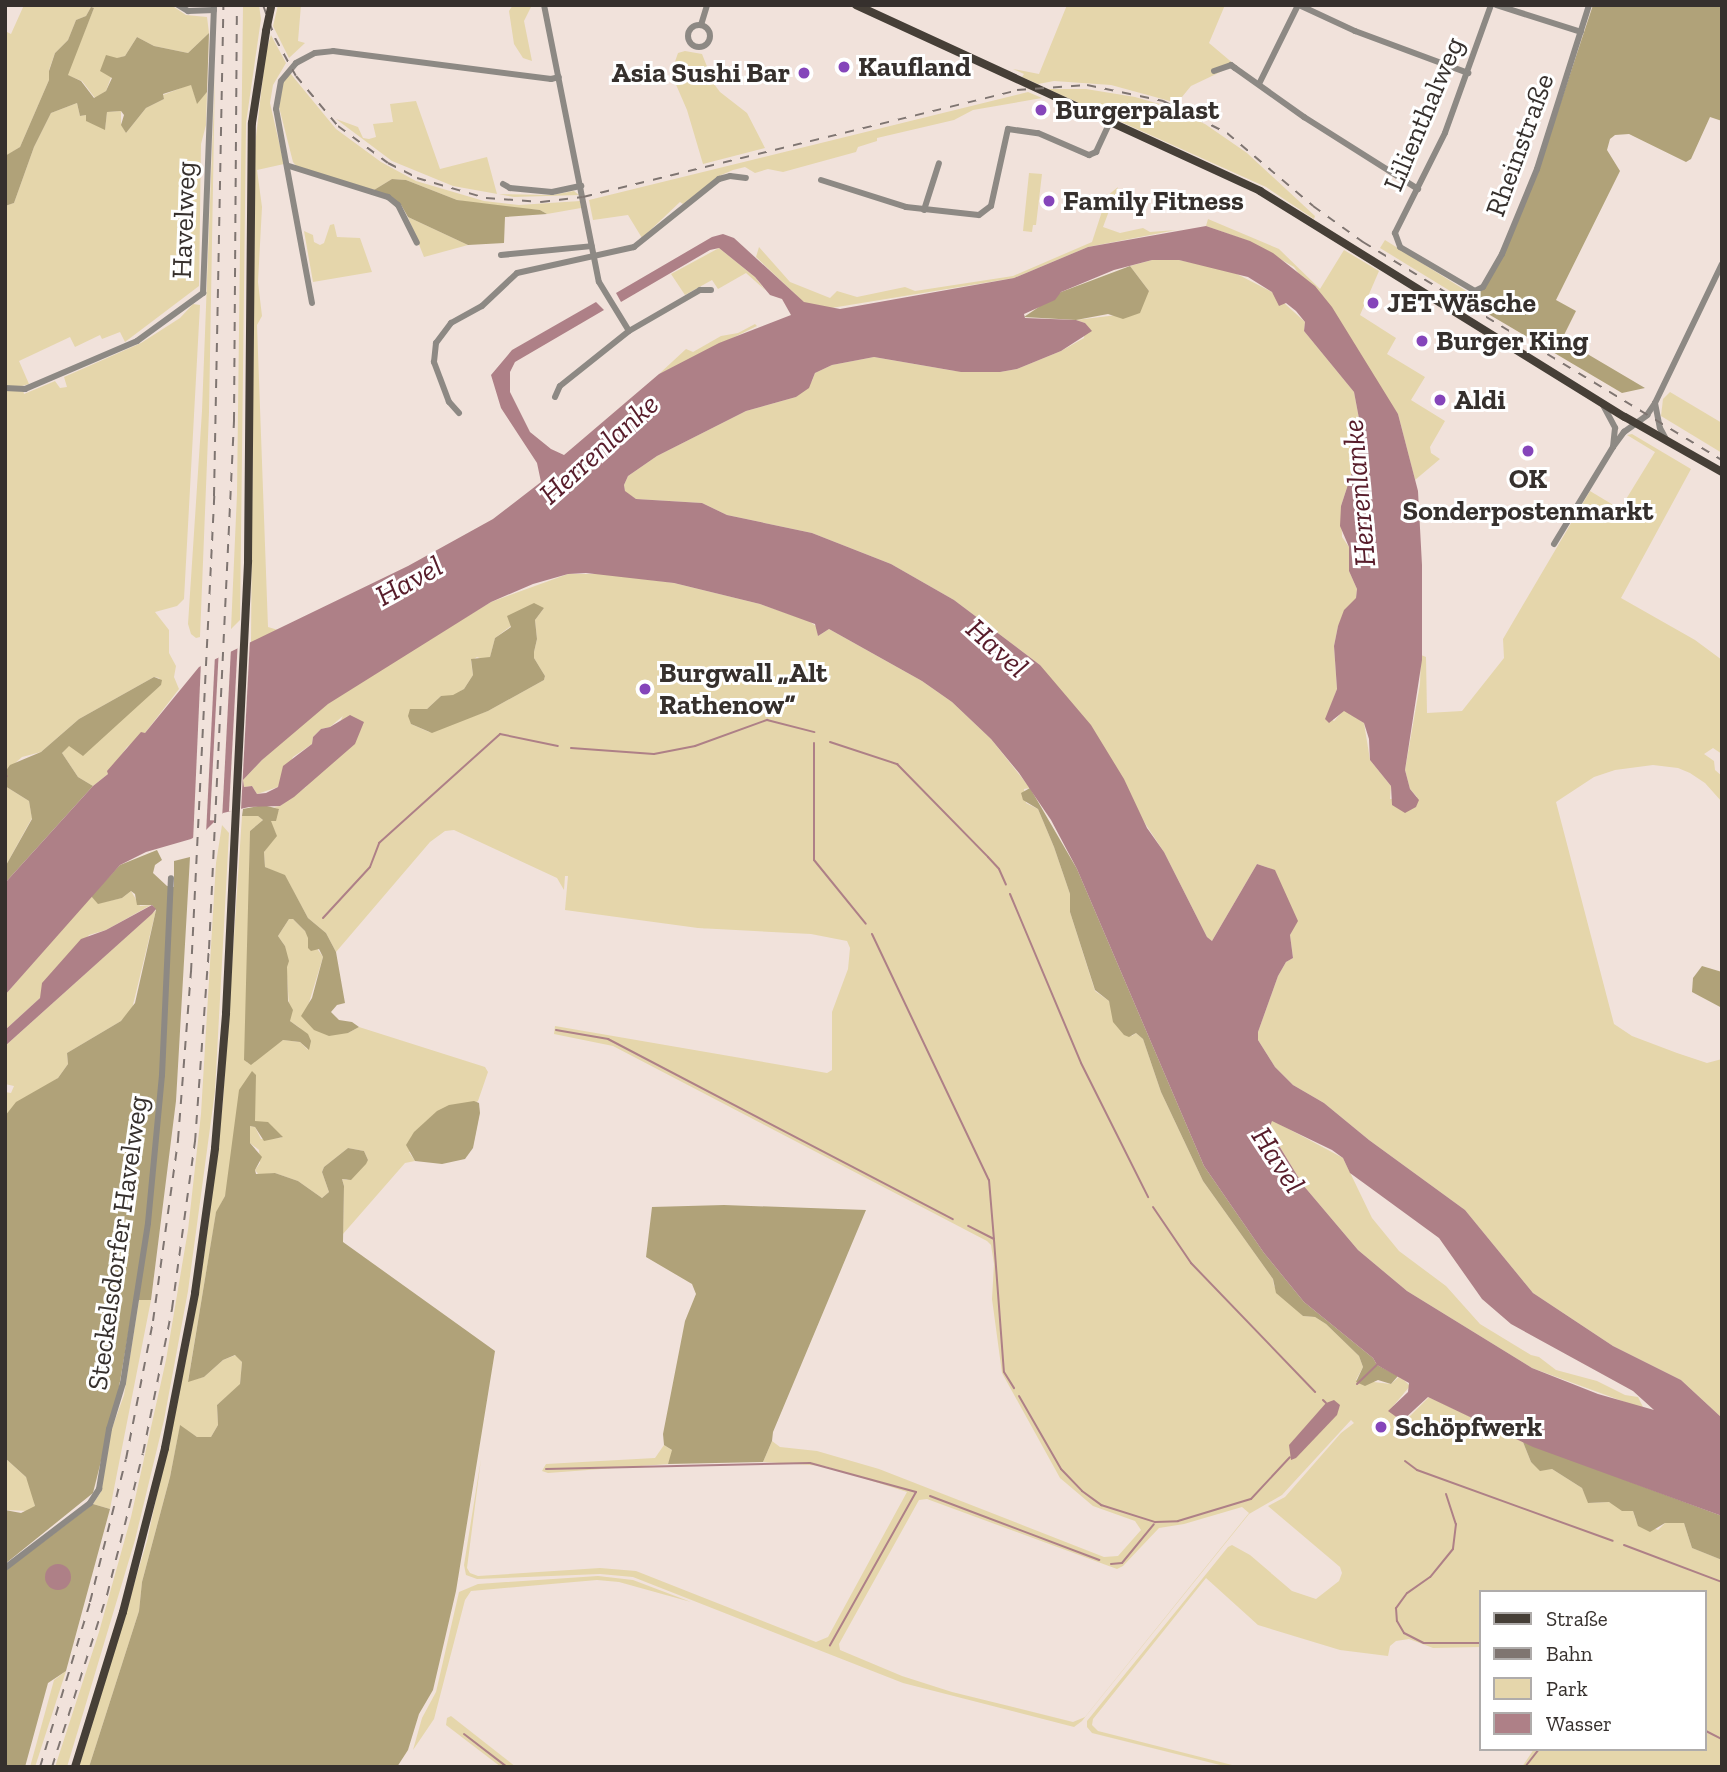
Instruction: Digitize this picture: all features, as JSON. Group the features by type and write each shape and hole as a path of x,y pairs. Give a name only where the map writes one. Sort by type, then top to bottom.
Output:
{"main road":[{"path":"856,5 1260,191 1635,423 1722,471"},
{"path":"75,1767 117,1633 152,1504 195,1293 220,1092 246,623 250,492 250,175 255,85 271,7"}],"street":[{"path":"178,5 188,10 214,8"},
{"path":"544,5 601,289 629,331"},
{"path":"701,25 707,5"},
{"path":"1258,84 1298,5 1367,36 1468,73"},
{"path":"1493,5 1581,32"},
{"name":"Lilienthalweg","path":"1395,238 1396,229 1445,133 1493,5"},
{"name":"Rheinstraße","path":"1395,238 1400,247 1475,291 1483,286 1502,254 1537,169 1589,5"},
{"name":"Havelweg","path":"5,388 25,389 137,341 203,293 214,8"},
{"path":"312,303 276,100 281,81 291,68 315,52 333,51 551,79 559,77"},
{"path":"1214,71 1231,65 1304,117 1418,189"},
{"path":"821,180 924,210 979,215 991,206 1008,129 1038,133 1090,155 1096,152 1110,122"},
{"path":"924,210 939,163"},
{"path":"289,166 388,197 398,205 417,243"},
{"path":"459,413 449,402 434,362 436,343 445,328 482,306 517,273 621,251 641,243 719,179 730,176 746,178"},
{"path":"503,184 510,188 552,192 581,186"},
{"path":"501,255 592,246"},
{"path":"1554,544 1613,447 1635,423 1647,415 1655,403 1721,265"},
{"path":"555,397 560,386 629,331 700,290 711,290"},
{"path":"1600,401 1615,428 1613,447"},
{"path":"1655,403 1660,428 1667,441"},
{"name":"Steckelsdorfer Havelweg","path":"5,1568 90,1503 99,1489 109,1429 122,1383 148,1223 163,1056 171,878"}],"green space":[{"path":"24,5 171,5 186,15 207,17 209,33 188,53 154,46 137,37 125,56 118,58 106,91 95,98 82,81 67,75 94,8 91,7 86,16 76,20 68,40 55,53 49,70 49,80 20,147 6,156 5,31 11,34"},
{"path":"243,5 259,5 261,19 246,123 240,620 231,629 237,494"},
{"path":"278,5 301,5 298,41 305,43 289,58 273,26"},
{"path":"513,5 532,5 524,21 532,61 523,58 514,44 509,11"},
{"path":"1067,5 1225,5 1209,43 1235,65 1191,86 1177,103 1111,85 1054,81 1038,84 1022,77 1024,74 1013,69 1039,74"},
{"path":"271,35 286,63 273,85 270,103 284,164 257,170 262,207 258,282 262,316 257,325 268,627 278,630 251,643 255,145 266,51"},
{"path":"685,51 702,54 714,84 747,113 765,148 703,164 687,110 671,73 678,53"},
{"path":"215,73 209,412 200,637 196,638 191,634 188,624 202,411"},
{"path":"290,73 336,129 381,162 416,181 484,201 519,205 580,201 581,208 547,214 540,210 482,205 457,200 406,180 392,179 374,190 297,167 293,162 279,107 283,82"},
{"path":"191,84 197,103 207,92 206,125 201,144 199,286 125,342 120,332 102,339 100,335 75,347 70,337 19,361 29,384 22,386 24,394 55,381 60,388 67,387 64,377 141,343 180,318 193,304 200,305 184,599 177,606 155,612 169,630 169,653 176,666 174,677 179,689 145,733 127,747 108,774 93,786 78,777 62,753 68,746 125,715 161,685 159,678 154,677 79,719 41,752 22,757 5,772 5,206 14,203 34,147 51,113 77,103 80,116 86,115 87,121 105,129 107,112 121,111 121,123 126,133 146,108 164,99 163,95"},
{"path":"1048,89 1086,89 1135,97 1163,105 1205,124 1247,153 1315,216 1314,219 1266,187"},
{"path":"1028,92 1042,98 973,110 954,120 877,138 877,141 858,147 856,152 783,172 768,169 755,173 745,167 733,170 719,176 683,204 680,202 642,238 628,215 593,220 589,200"},
{"path":"416,101 440,169 487,157 497,194 453,186 392,161 336,119 358,127 363,138 369,139 376,137 373,124 393,122 390,104"},
{"path":"1029,173 1042,174 1036,225 1033,225 1032,232 1023,231"},
{"path":"1118,187 1103,227 1120,233 1143,228 1150,232 1176,230 1088,247 1014,278 813,311 756,257 759,247 790,282 830,298 837,291 857,297 905,287 915,291 1013,276 1092,242 1107,196"},
{"path":"574,191 579,195 514,197 497,194 552,195"},
{"path":"408,217 468,245 424,257"},
{"path":"1208,219 1279,249 1320,289 1344,250 1379,271 1360,315 1396,338 1387,354 1425,377 1411,400 1445,421 1430,447 1431,453 1440,459 1415,480 1398,414 1294,267 1249,241 1206,226"},
{"path":"334,224 337,237 360,238 372,272 313,282 304,231 313,235 314,242 320,245 324,243 330,225"},
{"path":"1385,240 1468,292 1475,293 1473,305 1380,248"},
{"path":"719,248 755,277 765,290 746,273 718,289 712,280 685,295 671,274"},
{"path":"1152,260 1179,260 1231,271 1272,292 1305,322 1304,331 1354,392 1361,429 1357,457 1341,506 1342,537 1349,547 1349,571 1357,589 1356,599 1338,626 1334,646 1337,689 1327,716 1334,721 1344,710 1364,723 1370,760 1391,786 1390,799 1417,797 1410,789 1405,770 1420,684 1421,655 1426,657 1427,713 1462,711 1504,658 1503,639 1590,491 1620,509 1655,452 1627,435 1632,434 1691,469 1621,598 1695,640 1722,660 1722,754 1713,748 1704,754 1714,761 1715,770 1722,776 1722,802 1705,783 1690,773 1678,768 1653,765 1615,770 1594,777 1556,802 1614,1024 1632,1036 1707,1063 1722,1059 1722,1418 1681,1380 1613,1346 1533,1293 1465,1210 1369,1140 1324,1103 1293,1085 1275,1067 1258,1040 1258,1032 1278,976 1286,962 1293,958 1290,935 1294,926 1269,868 1257,864 1212,941 1207,937 1164,852 1040,665 954,600 891,564 812,533 727,515 702,503 636,499 625,492 624,485 628,476 657,456 746,411 796,397 812,381 815,373 832,365 874,357 955,371 1000,372 1017,369 1061,351 1084,338 1085,323 1076,320 1117,315 1149,291 1130,266"},
{"path":"755,324 757,326 659,374 686,349 693,352 721,336 738,333"},
{"path":"1670,392 1722,423 1722,453 1661,416 1663,399"},
{"path":"568,574 606,574 674,583 760,604 809,621 817,627 818,636 829,629 922,681 952,702 991,739 1030,788 1024,789 1026,803 1038,809 1054,847 1070,894 1070,912 1095,991 1109,1001 1113,1014 1132,1036 1136,1033 1143,1039 1161,1092 1203,1181 1273,1279 1274,1286 1303,1316 1315,1317 1326,1324 1359,1356 1363,1367 1356,1380 1391,1384 1400,1376 1410,1386 1389,1411 1408,1418 1429,1397 1523,1442 1531,1462 1540,1470 1552,1469 1582,1488 1589,1503 1609,1502 1633,1511 1636,1521 1658,1530 1665,1523 1684,1523 1692,1548 1722,1560 1722,1767 1522,1767 1533,1751 1706,1751 1706,1590 1478,1590 1478,1647 1433,1648 1409,1639 1396,1641 1390,1646 1388,1656 1340,1650 1258,1625 1206,1578 1093,1719 1092,1725 1098,1731 1240,1767 1228,1767 1092,1733 1087,1727 1087,1721 1228,1547 1232,1545 1250,1555 1292,1591 1316,1599 1339,1581 1342,1573 1340,1567 1268,1506 1285,1497 1341,1433 1354,1423 1351,1420 1282,1495 1249,1514 1082,1721 1074,1727 903,1683 633,1577 600,1574 477,1579 466,1575 464,1565 481,1459 467,1568 470,1573 478,1576 600,1568 636,1571 816,1642 828,1637 907,1492 825,1466 763,1462 772,1441 780,1447 817,1451 879,1469 1104,1557 1118,1556 1141,1530 1135,1521 1093,1506 1060,1478 1002,1373 992,1299 994,1264 991,1245 987,1241 613,1046 554,1034 555,1026 827,1073 832,1070 832,1012 848,969 850,948 847,941 811,934 698,928 565,910 568,876 565,876 564,890 557,878 454,830 445,831 430,842 336,952 326,933 308,918 285,876 265,867 264,852 276,834 270,821 279,810 274,807 280,806 306,787 343,716 330,727 321,729 313,737 312,744 293,757 278,787 257,794 252,786 244,787 243,780 303,722 352,686 491,602","holes":["544,608 535,620 537,639 534,658 545,676 544,680 488,711 429,732 411,724 410,709 427,709 441,696 453,696 464,689 473,675 471,661 477,657 485,660 490,657 495,638 511,626 508,616","927,1499 1117,1569 1159,1528 1184,1524 1242,1507 1249,1513 1085,1717 1073,1722 952,1692 902,1676 840,1650 839,1644 919,1500"]},
{"path":"5,786 29,801 32,818 5,867"},
{"path":"242,816 258,816 263,820 250,831 247,1063 283,1040 300,1042 308,1050 300,1028 290,1021 285,946 278,936 289,919 293,919 323,957 308,1006 348,1033 359,1027 485,1067 488,1072 478,1101 409,1152 415,1161 405,1163 343,1234 342,1179 347,1180 368,1160 364,1151 348,1148 324,1167 322,1172 329,1192 322,1198 298,1181 275,1173 259,1175 255,1170 260,1163 259,1150 250,1143 250,1126 255,1127 261,1139 282,1138 255,1122 254,1108 225,1196 216,1213 188,1381 204,1377 223,1360 236,1355 242,1362 240,1385 217,1405 218,1425 211,1437 197,1437 180,1426 170,1477 142,1582 139,1611 89,1767 79,1767 147,1541 190,1340 205,1250 223,1101"},
{"path":"222,825 229,833 215,1091 188,1291 164,1420 135,1540 67,1767 55,1767 99,1632 131,1517 166,1360 188,1230 201,1114 216,863"},
{"path":"131,891 140,906 151,905 106,930 89,935 40,998 5,1030 5,995 91,896 99,903 122,898"},
{"path":"156,910 132,1009 121,1021 67,1053 68,1064 58,1078 5,1116 5,1092 11,1093 14,1086 5,1084 5,1046"},
{"path":"1272,1120 1343,1158 1372,1218 1399,1251 1446,1286 1480,1324 1531,1355 1539,1357 1556,1370 1597,1381 1625,1395 1638,1397 1644,1409 1532,1368 1407,1291 1358,1250 1303,1185 1269,1129"},
{"path":"139,1300 151,1300 110,1509 93,1504 101,1492 110,1434 124,1395"},
{"path":"664,1445 673,1451 668,1464 548,1473 542,1471 546,1464 655,1458"},
{"path":"5,1458 26,1477 32,1490 35,1507 29,1511 5,1510"},
{"path":"598,1576 633,1580 691,1602 619,1582 597,1580 471,1591 465,1600 434,1719 413,1750 422,1718 436,1692 459,1592 478,1584"},
{"path":"66,1671 35,1767 30,1767 54,1680"},
{"path":"451,1716 516,1767 501,1767 446,1725 447,1718"}],"shaded area":[{"path":"1593,5 1722,5 1722,121 1710,117 1691,159 1686,162 1629,134 1615,135 1610,139 1607,150 1620,171 1556,300 1576,311 1562,339 1645,388 1622,393 1473,305 1475,293 1485,288 1538,171"},
{"path":"91,7 94,8 68,75 81,81 94,98 106,91 112,78 100,71 106,55 117,58 125,56 137,37 154,46 188,53 209,33 207,92 197,104 191,85 163,94 164,99 146,108 126,133 121,125 124,115 121,111 107,112 105,130 86,121 86,115 80,116 77,103 51,113 34,147 14,203 5,206 5,156 20,147 49,80 55,53 68,40 76,20 86,16"},
{"path":"392,179 406,180 457,200 540,210 547,214 505,217 504,243 468,245 408,217 400,203 374,190"},
{"path":"1130,266 1149,291 1140,313 1123,319 1108,314 1076,320 1024,317 1061,292"},
{"path":"534,603 544,608 535,620 537,639 534,658 545,676 544,680 488,711 432,733 411,724 408,716 410,709 427,709 441,696 453,695 464,689 473,675 471,659 490,657 495,638 511,627 507,616"},
{"path":"154,677 162,680 161,685 83,756 69,746 62,753 78,777 93,786 5,883 5,867 32,819 29,801 5,786 5,772 10,765 41,752 79,719"},
{"path":"1030,788 1077,869 1204,1166 1264,1253 1304,1302 1373,1358 1377,1365 1398,1376 1391,1384 1378,1380 1365,1386 1356,1382 1363,1367 1359,1356 1326,1324 1315,1317 1303,1316 1276,1293 1273,1279 1203,1181 1161,1092 1143,1039 1136,1033 1129,1037 1124,1035 1113,1022 1109,1001 1095,990 1070,912 1070,894 1054,847 1038,809 1023,800 1021,793"},
{"path":"263,805 279,809 276,821 271,821 277,836 264,852 265,867 285,875 308,918 326,933 336,952 345,1003 337,1005 331,1012 339,1020 352,1022 359,1027 348,1033 329,1036 314,1030 301,1016 312,998 323,957 319,949 311,951 308,948 305,931 293,919 289,919 278,936 285,946 289,961 288,1001 293,1010 290,1021 308,1034 311,1041 309,1050 300,1042 283,1040 251,1065 244,1060 250,831 263,820 258,816 242,816 243,809"},
{"path":"157,850 162,860 155,865 153,873 167,886 174,887 174,861 190,857 176,1101 151,1300 134,1300 118,1393 93,1493 5,1564 5,1510 21,1513 35,1506 26,1477 5,1458 5,1116 16,1102 58,1078 68,1064 67,1053 121,1021 135,1003 156,910 152,905 137,905 135,894 131,891 122,898 98,904 91,896 120,865"},
{"path":"1702,966 1722,972 1722,1008 1692,992 1693,978"},
{"path":"252,1071 256,1075 255,1121 268,1122 283,1137 264,1141 255,1127 250,1126 250,1143 262,1157 255,1170 256,1174 275,1173 298,1181 322,1198 329,1192 322,1172 324,1167 348,1148 364,1151 368,1160 366,1164 351,1180 342,1179 343,1242 495,1351 456,1591 433,1690 419,1714 408,1750 397,1767 89,1767 139,1611 142,1582 170,1477 180,1425 197,1437 211,1437 218,1425 217,1405 240,1384 242,1362 235,1355 223,1360 204,1377 188,1382 216,1212 225,1196 239,1090"},
{"path":"474,1101 479,1103 480,1113 473,1148 465,1159 442,1164 415,1161 406,1145 414,1132 437,1111 449,1105"},
{"path":"724,1205 866,1210 763,1462 668,1464 672,1450 664,1445 663,1434 685,1321 696,1294 692,1284 646,1257 652,1207"},
{"path":"1523,1442 1722,1516 1722,1560 1692,1548 1684,1523 1665,1523 1650,1532 1638,1526 1633,1511 1622,1511 1609,1502 1588,1503 1582,1488 1552,1469 1540,1471 1531,1462"},
{"path":"93,1504 110,1509 66,1671 48,1683 25,1767 5,1767 5,1571"}],"water":[{"path":"1206,226 1250,241 1273,253 1315,286 1332,307 1398,414 1418,491 1422,565 1422,660 1405,770 1410,789 1419,800 1416,807 1405,813 1392,805 1391,786 1370,760 1369,739 1364,723 1344,711 1329,723 1325,719 1337,689 1334,646 1338,626 1344,610 1356,598 1357,589 1349,571 1349,547 1340,526 1341,506 1357,457 1361,429 1354,392 1304,331 1305,322 1296,311 1286,303 1279,306 1272,292 1248,277 1179,260 1152,260 1114,270 1061,292 1055,300 1024,314 1025,318 1076,320 1085,323 1092,331 1061,351 1017,369 961,372 874,357 832,365 815,373 809,388 796,397 746,411 657,456 628,476 624,485 625,491 636,499 702,503 727,515 812,533 891,564 954,600 1040,665 1091,725 1124,779 1147,828 1164,852 1207,937 1212,941 1257,864 1275,870 1298,921 1290,935 1293,958 1286,962 1278,976 1258,1032 1258,1040 1275,1067 1293,1085 1324,1103 1369,1140 1465,1210 1533,1293 1613,1346 1681,1380 1722,1418 1722,1516 1533,1447 1428,1397 1402,1421 1388,1411 1408,1392 1409,1383 1377,1365 1373,1358 1304,1302 1264,1253 1204,1166 1077,869 1051,820 1019,773 991,739 952,702 922,681 829,629 818,636 815,624 760,604 674,583 586,573 568,574 533,584 491,602 328,704 262,760 243,780 244,787 252,786 257,794 266,793 278,787 283,766 312,744 313,737 321,729 330,727 350,715 364,722 355,744 294,797 280,806 249,807 223,813 205,831 191,839 146,852 120,865 5,995 5,883 93,786 108,774 107,771 141,732 145,733 199,667 408,566 493,519 541,482 537,463 501,408 491,375 512,350 596,302 604,310 515,362 510,372 510,392 530,432 551,449 564,455 659,374 719,343 791,315 782,299 770,295 755,277 719,248 710,250 621,302 616,293 712,237 723,234 734,238 804,302 840,309 1014,278 1088,247","holes":["1272,1121 1343,1158 1350,1173 1439,1238 1482,1299 1511,1324 1633,1391 1654,1410 1598,1394 1532,1368 1407,1291 1358,1250 1303,1185 1269,1129"]},
{"path":"152,905 156,909 152,914 5,1046 5,1030 40,998 42,983 81,939 106,930"},
{"path":"1334,1400 1340,1405 1337,1415 1291,1460 1289,1445 1326,1403"},
{"path":"58,1564 67,1568 71,1577 67,1586 58,1590 49,1586 45,1577 49,1568"}],"pier":[{"path":"238,638 250,639 241,812 229,811"},
{"path":"219,647 231,648 222,821 210,820"},
{"path":"215,655 206,834 193,842 201,662"}],"waterway":[{"path":"571,748 654,754 695,746 767,720 814,732"},
{"path":"323,918 370,867 379,843 500,734 558,746"},
{"path":"830,742 897,764 999,869 1006,885"},
{"path":"814,743 814,860 866,924"},
{"path":"1010,894 1081,1063 1148,1197"},
{"path":"872,934 989,1180 994,1239 968,1226"},
{"path":"556,1030 608,1039 953,1219"},
{"path":"1153,1207 1191,1263 1315,1392"},
{"path":"994,1240 1004,1372 1014,1388"},
{"path":"1357,1384 1377,1365"},
{"path":"1019,1396 1061,1469 1082,1491 1101,1505 1155,1522 1178,1521 1251,1499 1290,1457"},
{"path":"1323,1400 1326,1403"},
{"path":"1405,1461 1417,1470 1613,1541"},
{"path":"546,1469 810,1463 916,1492 830,1645"},
{"path":"1446,1494 1456,1524 1453,1549 1430,1577 1407,1593 1396,1608 1397,1621 1404,1633 1424,1643 1478,1643"},
{"path":"930,1496 1099,1560"},
{"path":"1111,1564 1122,1563 1154,1524"},
{"path":"1624,1545 1722,1582"},
{"path":"1706,1731 1722,1739"},
{"path":"464,1734 507,1767"},
{"path":"1525,1767 1537,1751"}],"railway":[{"path":"40,1767 90,1602 126,1459 153,1321 178,1140 191,972 214,496 223,5"},
{"path":"52,1767 107,1595 143,1453 172,1309 195,1142 209,949 234,421 237,5"},
{"path":"263,5 275,38 296,76 338,126 388,163 417,178 486,198 541,202 583,197 1017,90 1087,85 1163,101 1227,133 1313,206 1363,242 1722,460"}],"place":[{"name":"Kaufland","path":"844,67"},
{"name":"Asia Sushi Bar","path":"804,73"},
{"name":"Burgerpalast","path":"1041,110"},
{"name":"Family Fitness","path":"1049,201"},
{"name":"JET Wäsche","path":"1373,303"},
{"name":"Burger King","path":"1422,341"},
{"name":"Aldi","path":"1440,400"},
{"name":"OK Sonderpostenmarkt","path":"1528,451"},
{"name":"Burgwall „Alt Rathenow“","path":"645,689"},
{"name":"Schöpfwerk","path":"1381,1427"}],"water label":[{"name":"Herrenlanke","path":"599,449"},
{"name":"Herrenlanke","path":"1359,493"},
{"name":"Havel","path":"409,581"},
{"name":"Havel","path":"997,648"},
{"name":"Havel","path":"1278,1160"}]}
